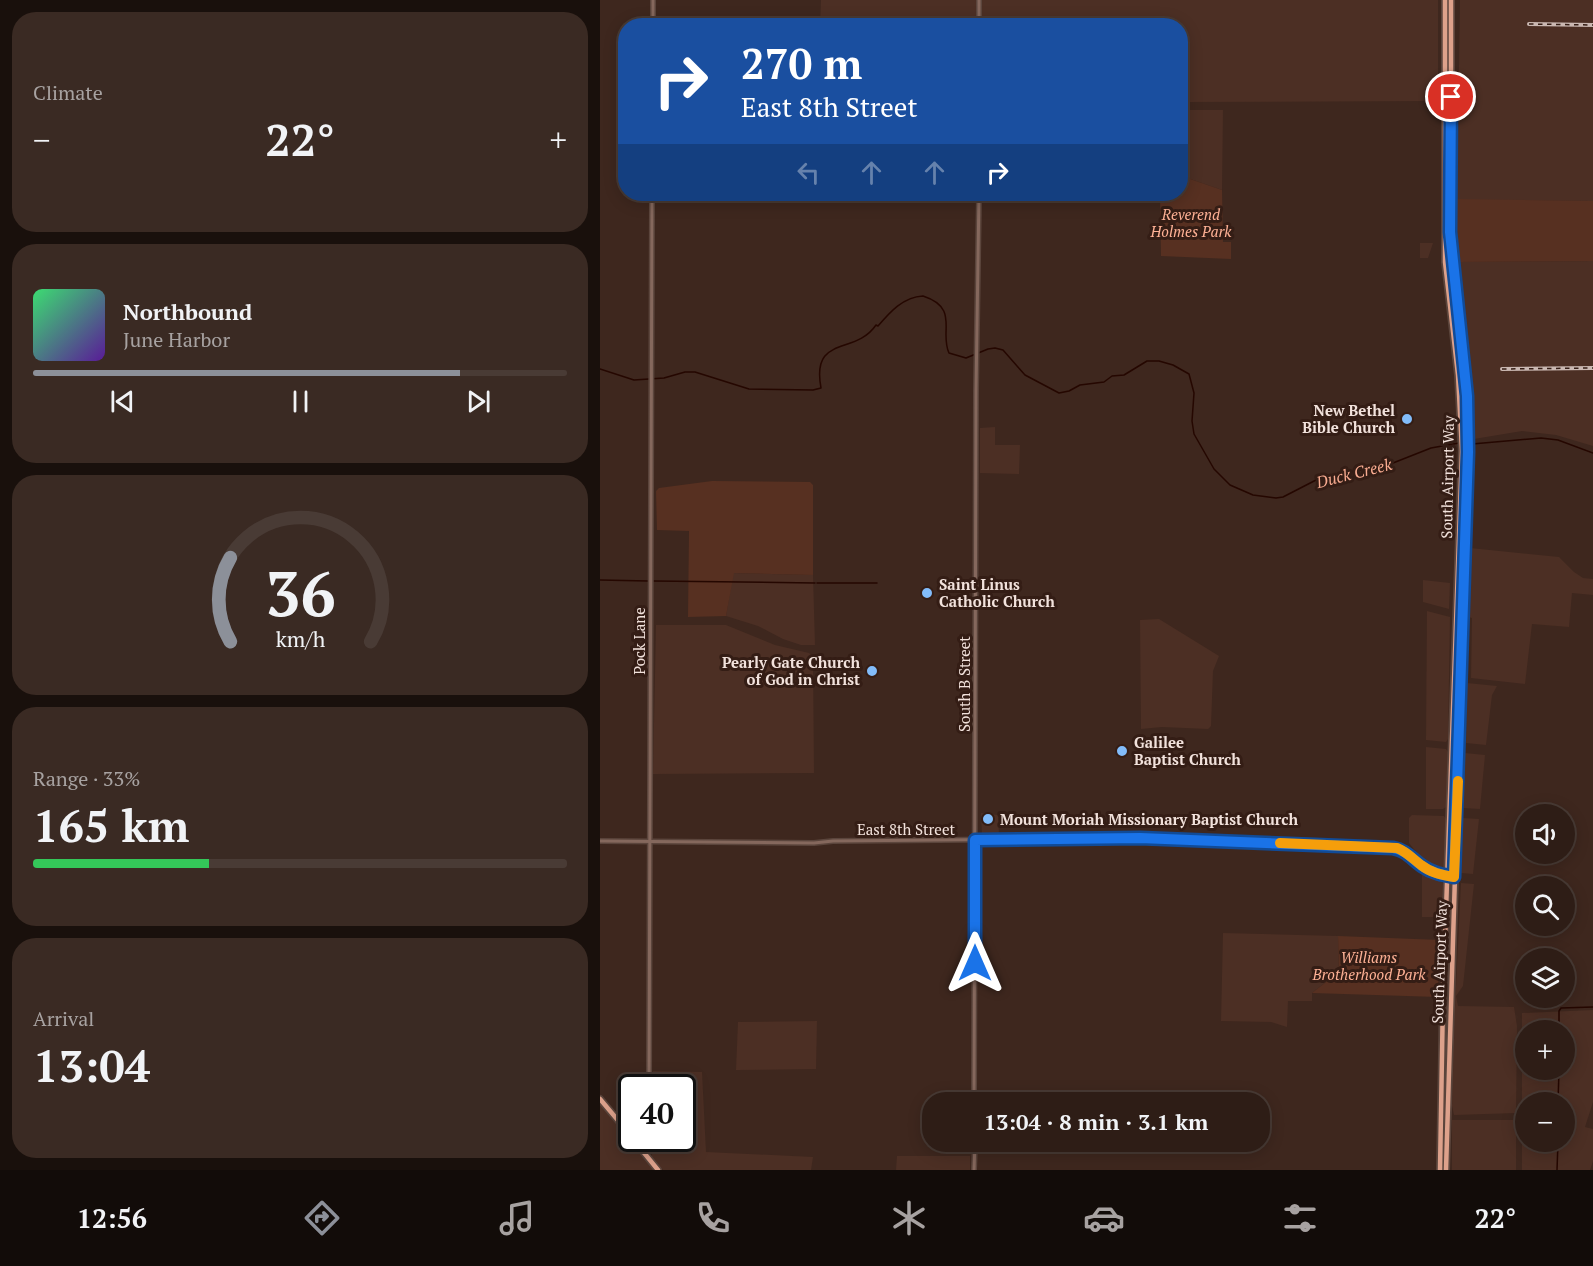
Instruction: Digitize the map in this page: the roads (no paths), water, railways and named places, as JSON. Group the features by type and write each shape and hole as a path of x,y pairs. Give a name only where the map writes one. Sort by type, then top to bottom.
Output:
{"main road":[{"name":"South Airport Way","path":"1445,0 1445,262 1458,375 1461,438 1465,449"},
{"name":"South Airport Way","path":"1446,1170 1451,876 1465,449 1468,438 1467,396 1450,232 1451,0"},
{"name":"South Airport Way","path":"1440,1170 1443,1007 1451,876"},
{"path":"600,1099 618,1121"},
{"path":"645,1154 658,1170"}],"street":[{"path":"653,0 653,18"},
{"path":"979,18 980,0"},
{"name":"Pock Lane","path":"649,1074 652,201"},
{"name":"South B Street","path":"974,1092 979,201"},
{"name":"East 8th Street","path":"600,842 1140,838 1393,848 1405,851 1422,866 1433,872 1451,876"},
{"path":"974,1170 975,1152"}],"waterway":[{"name":"Duck Creek","path":"600,369 634,380 664,378 685,372 695,372 749,389 813,390 821,388 822,360 828,353 867,334 903,302 923,296 934,301 945,314 949,353 966,358 988,349 1003,350 1025,375 1059,393 1080,385 1104,382 1112,376 1124,375 1147,361 1159,361 1173,365 1189,374 1194,393 1192,421 1194,434 1214,469 1230,485 1253,495 1283,497 1318,479 1393,463 1431,448 1459,443"},
{"name":"Duck Creek","path":"1463,443 1541,438 1558,440 1593,453"},
{"path":"600,580 648,581"},
{"path":"654,581 815,583"},
{"path":"817,583 877,583"},
{"path":"1559,1020 1561,1008 1593,1007"},
{"path":"1558,1092 1559,1080"},
{"path":"1557,1170 1558,1152"}],"railway":[{"path":"1529,24 1593,25"},
{"path":"1502,369 1593,368"}],"place":[{"name":"New Bethel Bible Church","path":"1407,419"},
{"name":"Saint Linus Catholic Church","path":"927,593"},
{"name":"Pearly Gate Church of God in Christ","path":"872,671"},
{"name":"Galilee Baptist Church","path":"1122,751"},
{"name":"Mount Moriah Missionary Baptist Church","path":"988,819"}],"park label":[{"name":"Reverend Holmes Park","path":"1191,222"},
{"name":"Williams Brotherhood Park","path":"1369,966"}]}
